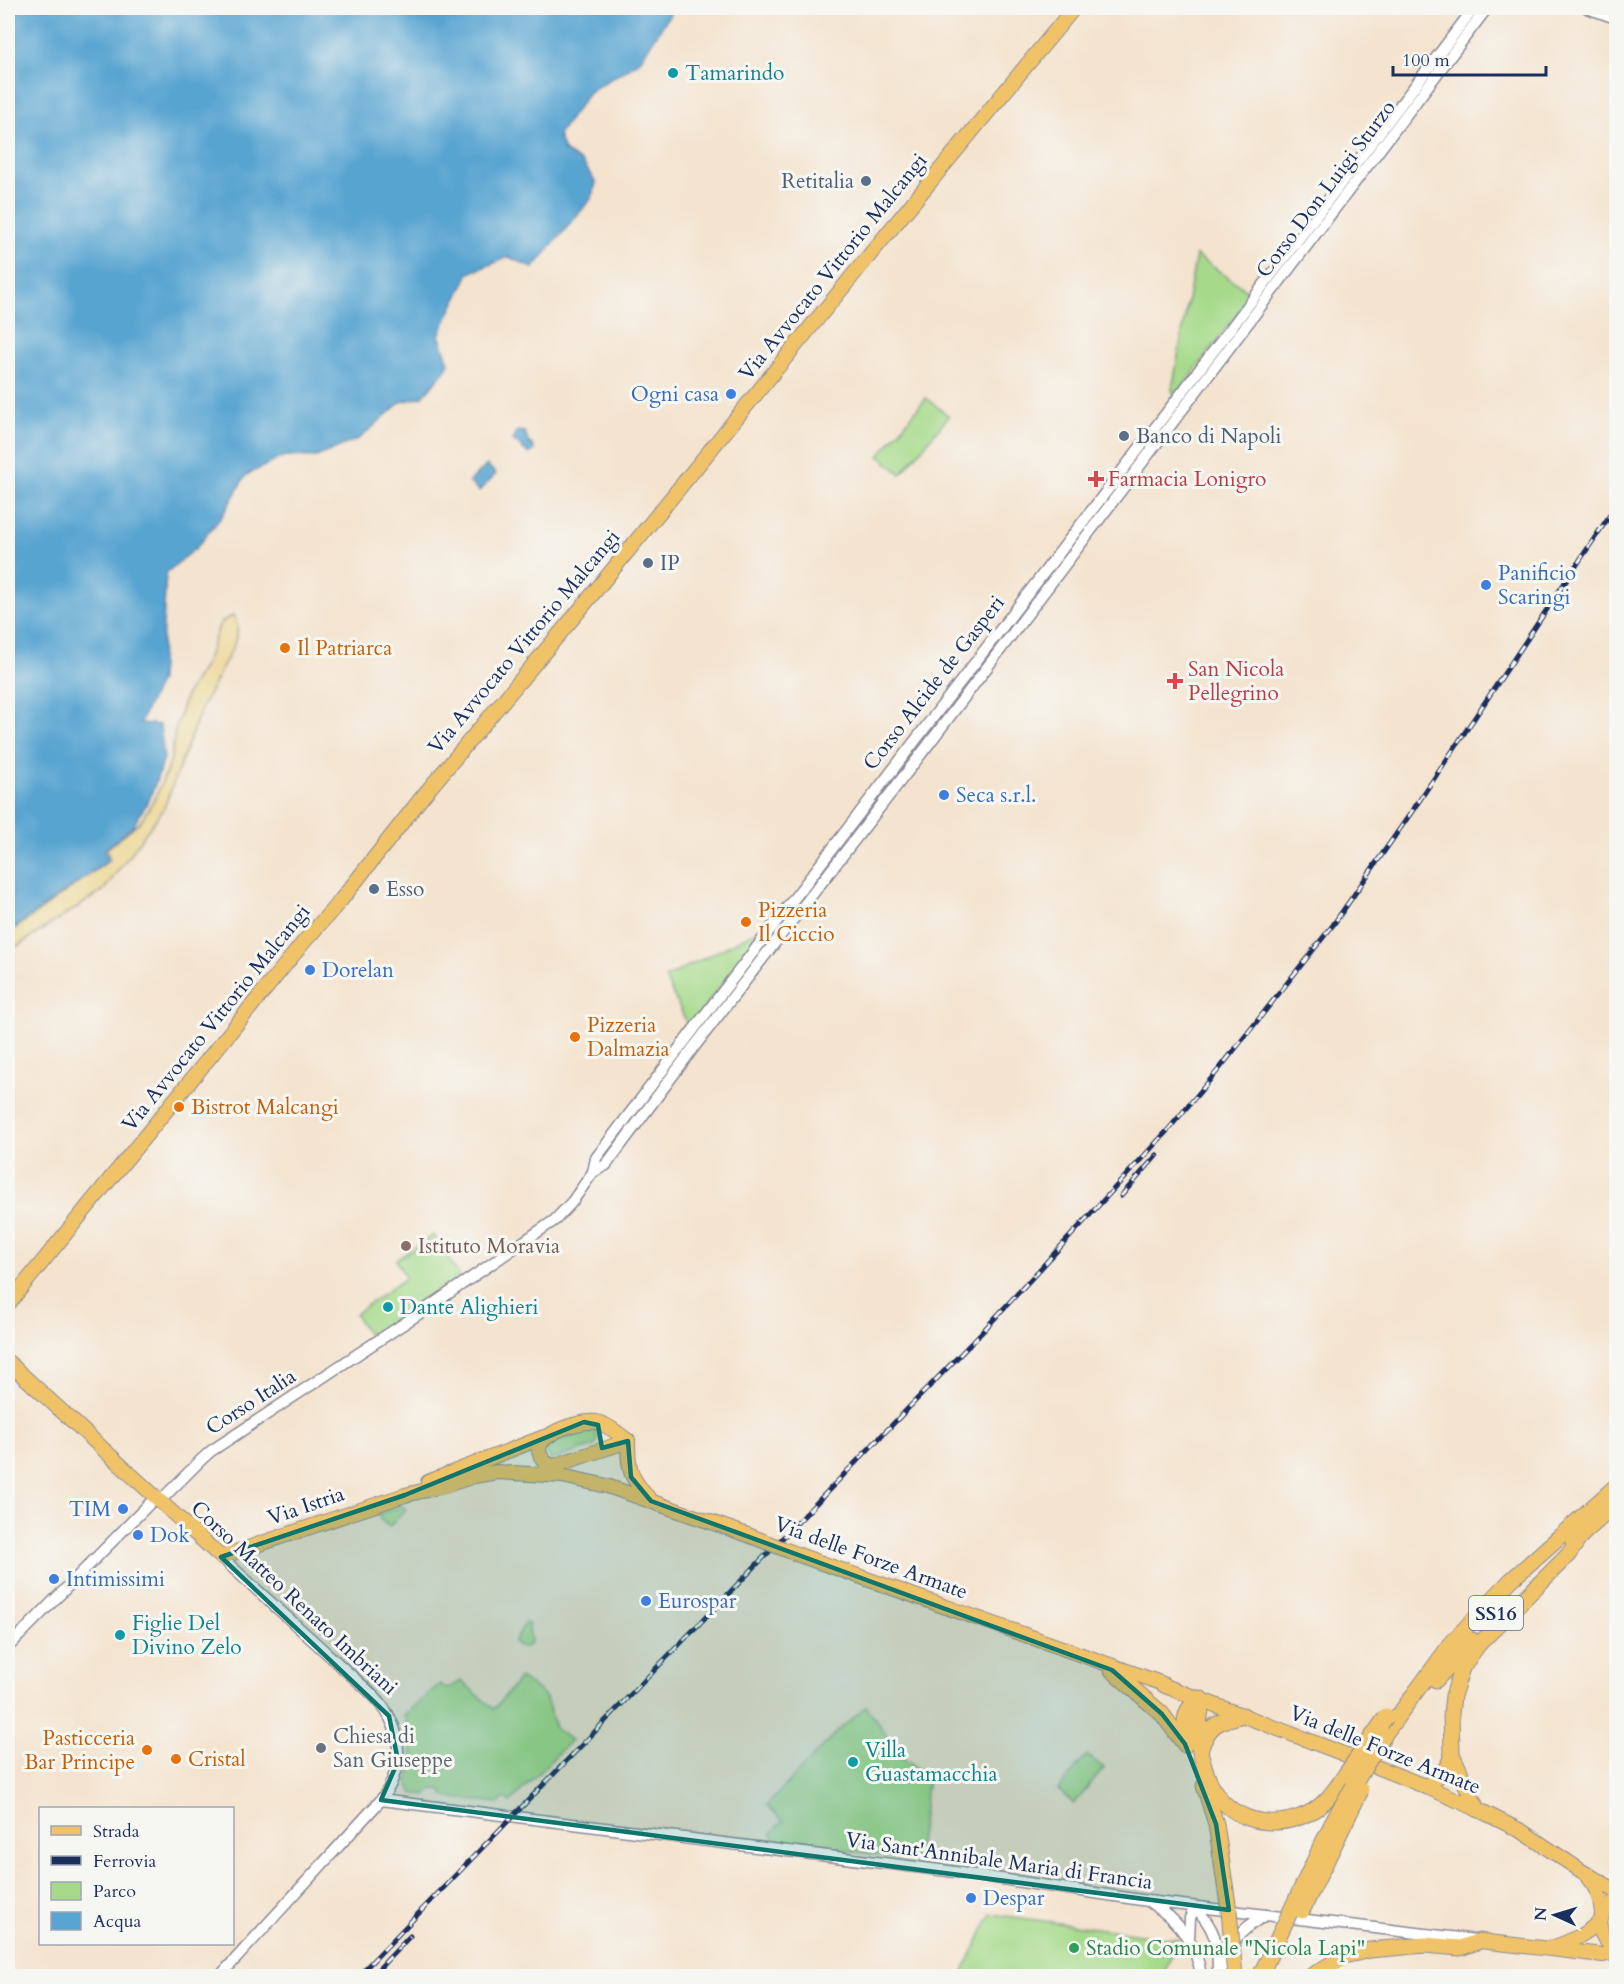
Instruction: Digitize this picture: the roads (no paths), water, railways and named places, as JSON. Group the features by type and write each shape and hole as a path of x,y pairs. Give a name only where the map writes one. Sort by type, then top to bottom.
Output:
{"highway":[{"name":"SS16","path":"1200,1698 1203,1709 1198,1735 1200,1751 1207,1777 1217,1796 1232,1810 1252,1821 1287,1822 1309,1813 1329,1798 1422,1671 1510,1581 1617,1486"},
{"name":"SS16","path":"1271,1977 1388,1736 1505,1604 1617,1503"},
{"name":"SS16","path":"1476,1809 1452,1754 1453,1696 1462,1668 1478,1645 1568,1555 1581,1536"},
{"name":"SS16","path":"1260,1977 1335,1817 1453,1641"},
{"path":"1112,1670 1162,1714 1185,1744 1203,1782 1216,1824 1229,1911 1235,1977"},
{"path":"1185,1744 1185,1718 1190,1705 1200,1698"},
{"path":"1200,1751 1206,1734 1216,1723 1243,1715"},
{"path":"1427,1787 1448,1766 1452,1754"},
{"path":"1311,1977 1344,1956 1425,1945 1460,1948 1480,1941"}],"main road":[{"name":"Via Avvocato Vittorio Malcangi","path":"8,1304 303,943 341,900 423,796 583,606 1074,8"},
{"name":"Corso Matteo Renato Imbriani","path":"8,1362 221,1557"},
{"name":"Via Istria","path":"405,1495 427,1482 588,1422"},
{"path":"588,1422 598,1422 628,1441 631,1477 651,1501"},
{"path":"588,1422 598,1425 602,1432 599,1449"},
{"path":"544,1437 539,1445 539,1453 542,1461 555,1469"},
{"name":"Via Istria","path":"221,1557 405,1495 497,1472 534,1473 555,1469 599,1449 628,1441"},
{"name":"Via delle Forze Armate","path":"555,1469 748,1535 1161,1683 1427,1787 1523,1832 1580,1870 1617,1891"},
{"name":"Via delle Forze Armate","path":"1076,1654 1080,1658 1112,1670 1160,1687 1165,1686"},
{"name":"Via delle Forze Armate","path":"1580,1870 1596,1886 1601,1902 1603,1936 1617,1950"},
{"path":"1546,1949 1570,1942 1586,1933 1601,1918 1607,1908 1617,1902"},
{"path":"1480,1941 1603,1955 1617,1950"}],"street":[{"name":"Corso Don Luigi Sturzo","path":"1123,469 1474,8"},
{"name":"Corso Don Luigi Sturzo","path":"1132,477 1487,8"},
{"path":"1587,8 1617,18"},
{"name":"Corso Alcide de Gasperi","path":"781,925 1123,469"},
{"name":"Corso Alcide de Gasperi","path":"781,925 932,740 1132,477"},
{"name":"Corso Italia","path":"8,1647 157,1500 211,1451 462,1285 555,1220 568,1207 594,1172 606,1165 695,1036 781,925"},
{"name":"Corso Matteo Renato Imbriani","path":"219,1977 381,1800 392,1782 398,1761 395,1729 389,1716 366,1690 221,1557"},
{"name":"Via Sant'Annibale Maria di Francia","path":"381,1800 948,1871 1148,1901 1480,1941"},
{"path":"1148,1901 1165,1912 1189,1940 1201,1977"},
{"path":"1189,1940 1190,1918 1195,1907 1209,1923 1218,1950 1219,1977"},
{"path":"1219,1977 1228,1951 1241,1931 1266,1915"}],"water":[{"path":"8,8 674,8 639,62 590,91 558,135 564,151 583,163 596,183 591,199 533,268 509,257 469,273 439,335 449,363 422,397 401,402 360,438 316,457 285,456 246,475 222,516 196,548 166,573 160,680 140,723 160,725 164,759 150,798 133,826 105,849 108,861 8,932"},
{"path":"518,431 525,432 528,442 533,446 534,450 531,453 513,440"},
{"path":"487,465 496,474 479,491 469,482"}],"railway":[{"path":"358,1976 984,1330 1167,1131 1333,925 1415,807 1616,506"},
{"path":"1121,1196 1157,1155"},
{"path":"372,1976 410,1936"}],"place":[{"name":"Tamarindo","path":"673,73"},
{"name":"Retitalia","path":"866,181"},
{"name":"Ogni casa","path":"731,394"},
{"name":"Banco di Napoli","path":"1124,436"},
{"name":"Farmacia Lonigro","path":"1096,479"},
{"name":"IP","path":"648,563"},
{"name":"Panificio Scaringi","path":"1486,585"},
{"name":"Il Patriarca","path":"285,648"},
{"name":"San Nicola Pellegrino","path":"1175,681"},
{"name":"Seca s.r.l.","path":"944,795"},
{"name":"Esso","path":"374,889"},
{"name":"Pizzeria Il Ciccio","path":"746,922"},
{"name":"Dorelan","path":"310,970"},
{"name":"Pizzeria Dalmazia","path":"575,1037"},
{"name":"Bistrot Malcangi","path":"179,1107"},
{"name":"Istituto Moravia","path":"406,1246"},
{"name":"Dante Alighieri","path":"388,1307"},
{"name":"TIM","path":"123,1509"},
{"name":"Dok","path":"138,1535"},
{"name":"Intimissimi","path":"54,1579"},
{"name":"Eurospar","path":"646,1601"},
{"name":"Figlie Del Divino Zelo","path":"120,1635"},
{"name":"Chiesa di San Giuseppe","path":"321,1748"},
{"name":"Pasticceria Bar Principe","path":"147,1750"},
{"name":"Cristal","path":"176,1759"},
{"name":"Villa Guastamacchia","path":"853,1762"},
{"name":"Despar","path":"971,1898"},
{"name":"Stadio Comunale \"Nicola Lapi\"","path":"1074,1948"}]}
